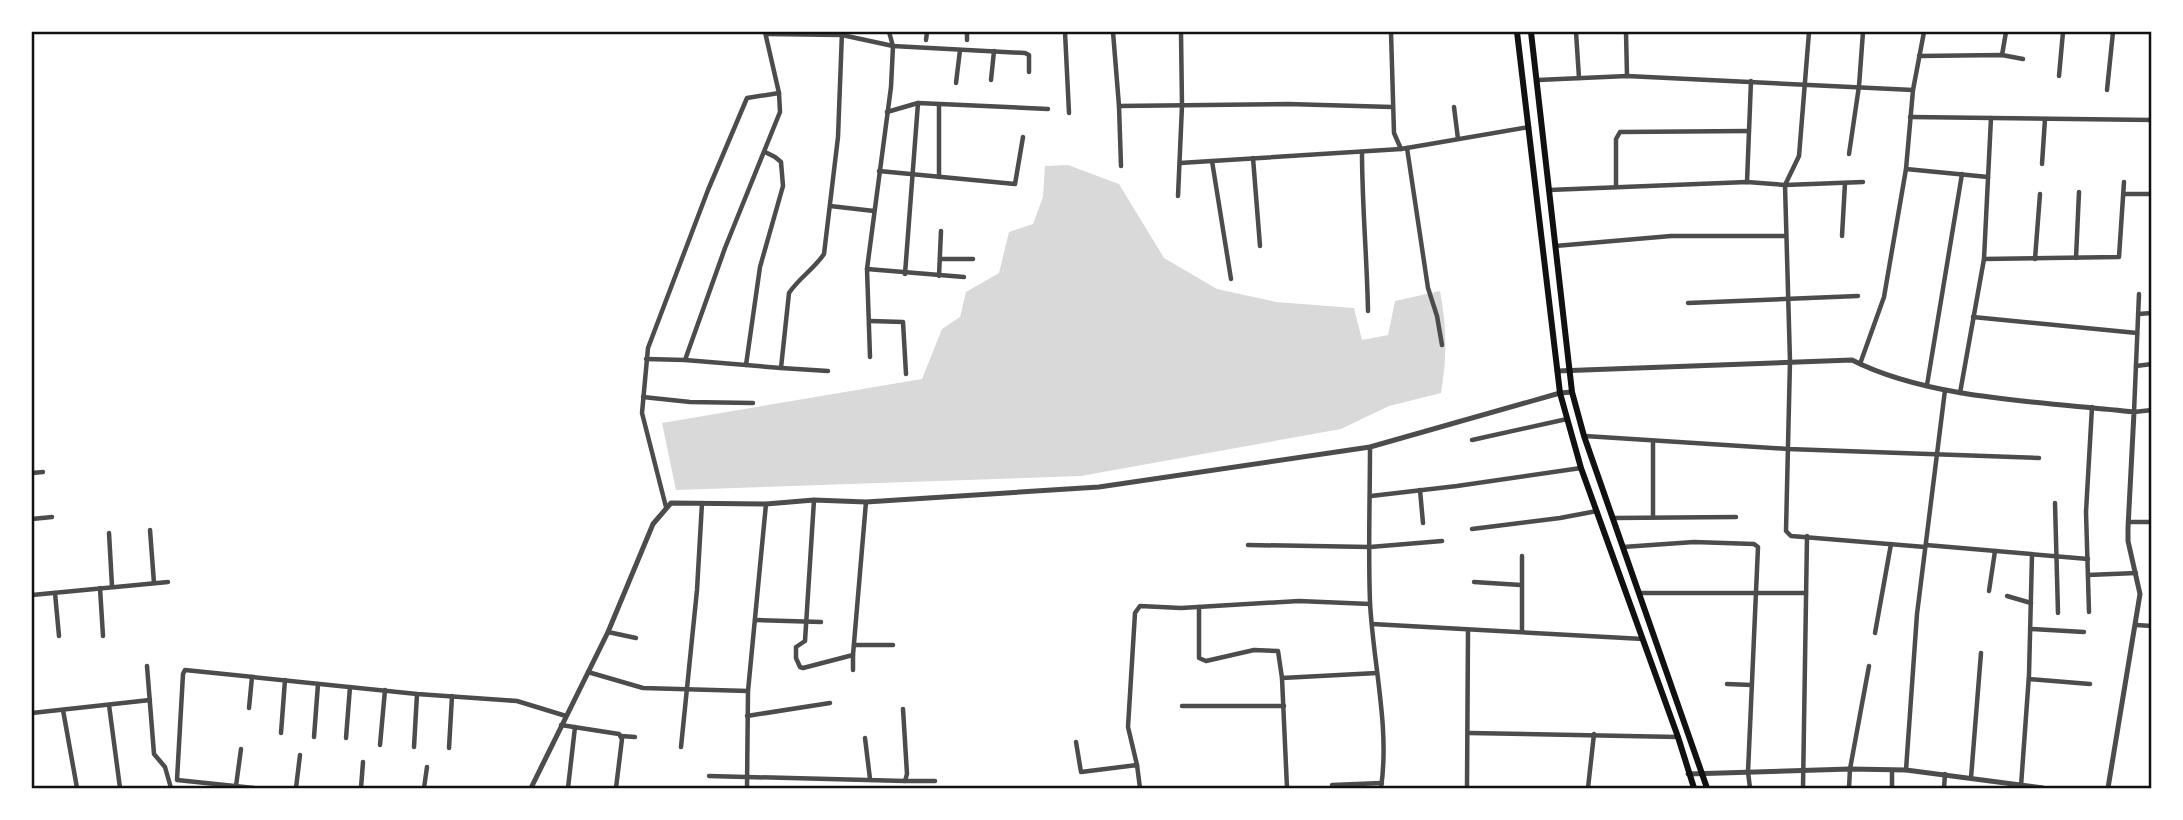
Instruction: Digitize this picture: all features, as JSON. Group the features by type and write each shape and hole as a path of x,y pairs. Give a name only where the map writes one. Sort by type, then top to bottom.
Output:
{"main road":[{"path":"1517,32 1560,393 1581,468 1678,737 1694,789"},
{"path":"1531,32 1572,392 1584,436 1707,789"}],"street":[{"path":"870,357 867,269 887,112 893,46 889,32"},
{"path":"926,32 926,40"},
{"path":"967,32 967,40"},
{"path":"1065,32 1069,113"},
{"path":"1113,32 1121,166"},
{"path":"1178,196 1182,106 1181,32"},
{"path":"1391,32 1394,133 1404,148 1442,345"},
{"path":"1576,32 1579,78"},
{"path":"1626,32 1627,76"},
{"path":"1809,32 1799,156 1785,185 1790,361 1786,531 1791,536 2088,559"},
{"path":"1849,154 1859,86 1863,32"},
{"path":"1860,364 1884,297 1906,169 1913,90 1924,32"},
{"path":"2002,55 2006,32"},
{"path":"2059,76 2063,32"},
{"path":"2107,90 2113,32"},
{"path":"685,360 725,248 780,112 779,93 766,33 842,33 893,46 1028,53 1028,72"},
{"path":"781,368 789,293 795,283 816,266 824,254 838,137 842,33"},
{"path":"956,83 960,50"},
{"path":"991,80 994,51"},
{"path":"1919,56 2002,55 2023,59"},
{"path":"1538,80 1627,76 1913,90"},
{"path":"1747,182 1751,81"},
{"path":"666,507 644,426 643,397 648,348 708,190 747,98 779,93"},
{"path":"887,112 918,103 1048,109"},
{"path":"905,274 918,103"},
{"path":"939,104 939,177"},
{"path":"1119,106 1288,104 1392,107"},
{"path":"1454,107 1458,139"},
{"path":"1910,117 2151,120"},
{"path":"1960,393 1984,259 1991,118"},
{"path":"2042,164 2045,120"},
{"path":"1180,163 1404,148 1529,127"},
{"path":"1616,187 1616,139 1620,132 1749,131"},
{"path":"879,171 1015,184 1023,137"},
{"path":"1362,151 1368,312"},
{"path":"746,365 760,267 783,186 781,162 765,152"},
{"path":"1252,158 1260,246"},
{"path":"1212,161 1231,279"},
{"path":"1906,169 1988,177"},
{"path":"1927,385 1962,174"},
{"path":"1984,259 2119,257 2124,181"},
{"path":"1549,190 1747,182 1785,185 1863,182"},
{"path":"1842,236 1845,183"},
{"path":"2076,258 2080,192"},
{"path":"2035,258 2040,194"},
{"path":"2124,194 2151,194"},
{"path":"830,206 874,211"},
{"path":"939,276 941,231"},
{"path":"1555,246 1671,236 1786,236"},
{"path":"940,259 973,259"},
{"path":"867,269 964,277"},
{"path":"2108,789 2140,589 2128,541 2139,294"},
{"path":"1688,303 1858,296"},
{"path":"2138,314 2151,313"},
{"path":"1973,317 2137,333"},
{"path":"870,321 903,322 906,374"},
{"path":"646,359 828,371"},
{"path":"1557,371 1852,360 1870,369 1960,393 2134,412 2151,410"},
{"path":"2136,366 2151,364"},
{"path":"1906,770 1917,614 1945,390"},
{"path":"531,789 608,632 653,524 671,503 766,504 814,500 866,502 1098,487 1370,447 1560,393 1572,392"},
{"path":"643,397 690,402 753,403"},
{"path":"2089,612 2086,512 2092,407"},
{"path":"1472,440 1567,419"},
{"path":"1584,436 1788,449 2039,458"},
{"path":"1653,441 1653,517"},
{"path":"1332,785 1382,786 1377,673 1370,604 1370,447"},
{"path":"1370,496 1581,468"},
{"path":"32,473 43,472"},
{"path":"1420,490 1423,523"},
{"path":"814,500 805,641 796,647 796,658 800,667 817,666 853,655"},
{"path":"853,670 866,502"},
{"path":"681,747 688,691 702,503"},
{"path":"2055,503 2058,613"},
{"path":"747,789 748,691 766,504"},
{"path":"1472,528 1560,518 1597,510"},
{"path":"32,519 52,517"},
{"path":"1613,518 1736,517"},
{"path":"2128,522 2151,522"},
{"path":"150,530 154,583"},
{"path":"109,533 112,586"},
{"path":"1803,789 1807,536"},
{"path":"1248,545 1370,547 1442,541"},
{"path":"1623,547 1694,542 1754,544 1759,551 1748,772 1750,789"},
{"path":"1875,633 1891,544"},
{"path":"1989,591 1995,551"},
{"path":"2021,786 2029,679 2032,555"},
{"path":"1521,556 1521,631"},
{"path":"2088,575 2137,573"},
{"path":"32,595 168,582"},
{"path":"1474,582 1521,585"},
{"path":"100,588 103,636"},
{"path":"55,593 59,636"},
{"path":"1640,593 1806,593"},
{"path":"2007,596 2031,603"},
{"path":"1140,789 1128,727 1135,613 1140,606 1199,607 1299,601 1370,604"},
{"path":"1199,607 1199,658 1206,661 1254,650 1278,651 1280,654 1287,789"},
{"path":"755,620 821,622"},
{"path":"1372,624 1643,639"},
{"path":"2136,625 2151,626"},
{"path":"2031,629 2084,632"},
{"path":"1467,789 1468,630"},
{"path":"608,632 636,638"},
{"path":"854,645 893,645"},
{"path":"1970,778 1981,653"},
{"path":"147,666 154,754 165,767 171,789"},
{"path":"1849,789 1850,769 1869,666"},
{"path":"254,789 177,780 183,674 188,669 417,694 517,701 566,716"},
{"path":"588,672 631,686 688,691 748,691"},
{"path":"1282,678 1377,673"},
{"path":"249,708 252,677"},
{"path":"2029,679 2090,684"},
{"path":"281,733 285,680"},
{"path":"314,737 318,684"},
{"path":"1727,684 1752,685"},
{"path":"346,738 350,687"},
{"path":"380,745 385,690"},
{"path":"414,747 417,694"},
{"path":"449,748 452,696"},
{"path":"32,713 150,700"},
{"path":"747,716 830,704"},
{"path":"109,705 120,789"},
{"path":"1182,706 1284,706"},
{"path":"903,709 907,774 905,781"},
{"path":"63,710 77,789"},
{"path":"561,725 635,737"},
{"path":"568,789 575,727"},
{"path":"1469,733 1678,737"},
{"path":"1588,789 1594,734"},
{"path":"616,789 621,736"},
{"path":"865,738 870,779"},
{"path":"1076,742 1081,772 1137,765"},
{"path":"236,787 241,749"},
{"path":"296,789 300,755"},
{"path":"361,789 363,762"},
{"path":"425,789 427,766"},
{"path":"1892,770 1892,789"},
{"path":"1688,774 1906,770 2043,789"},
{"path":"1944,789 1945,774"},
{"path":"709,776 935,781"},
{"path":"1989,781 1989,789"}],"shaded area":[{"path":"1068,165 1119,184 1164,258 1217,289 1276,302 1354,308 1362,340 1388,335 1395,301 1440,291 1445,342 1441,393 1389,406 1341,429 1081,476 676,490 662,423 922,379 942,329 960,317 966,292 999,273 1009,232 1033,224 1043,197 1045,166"}]}
